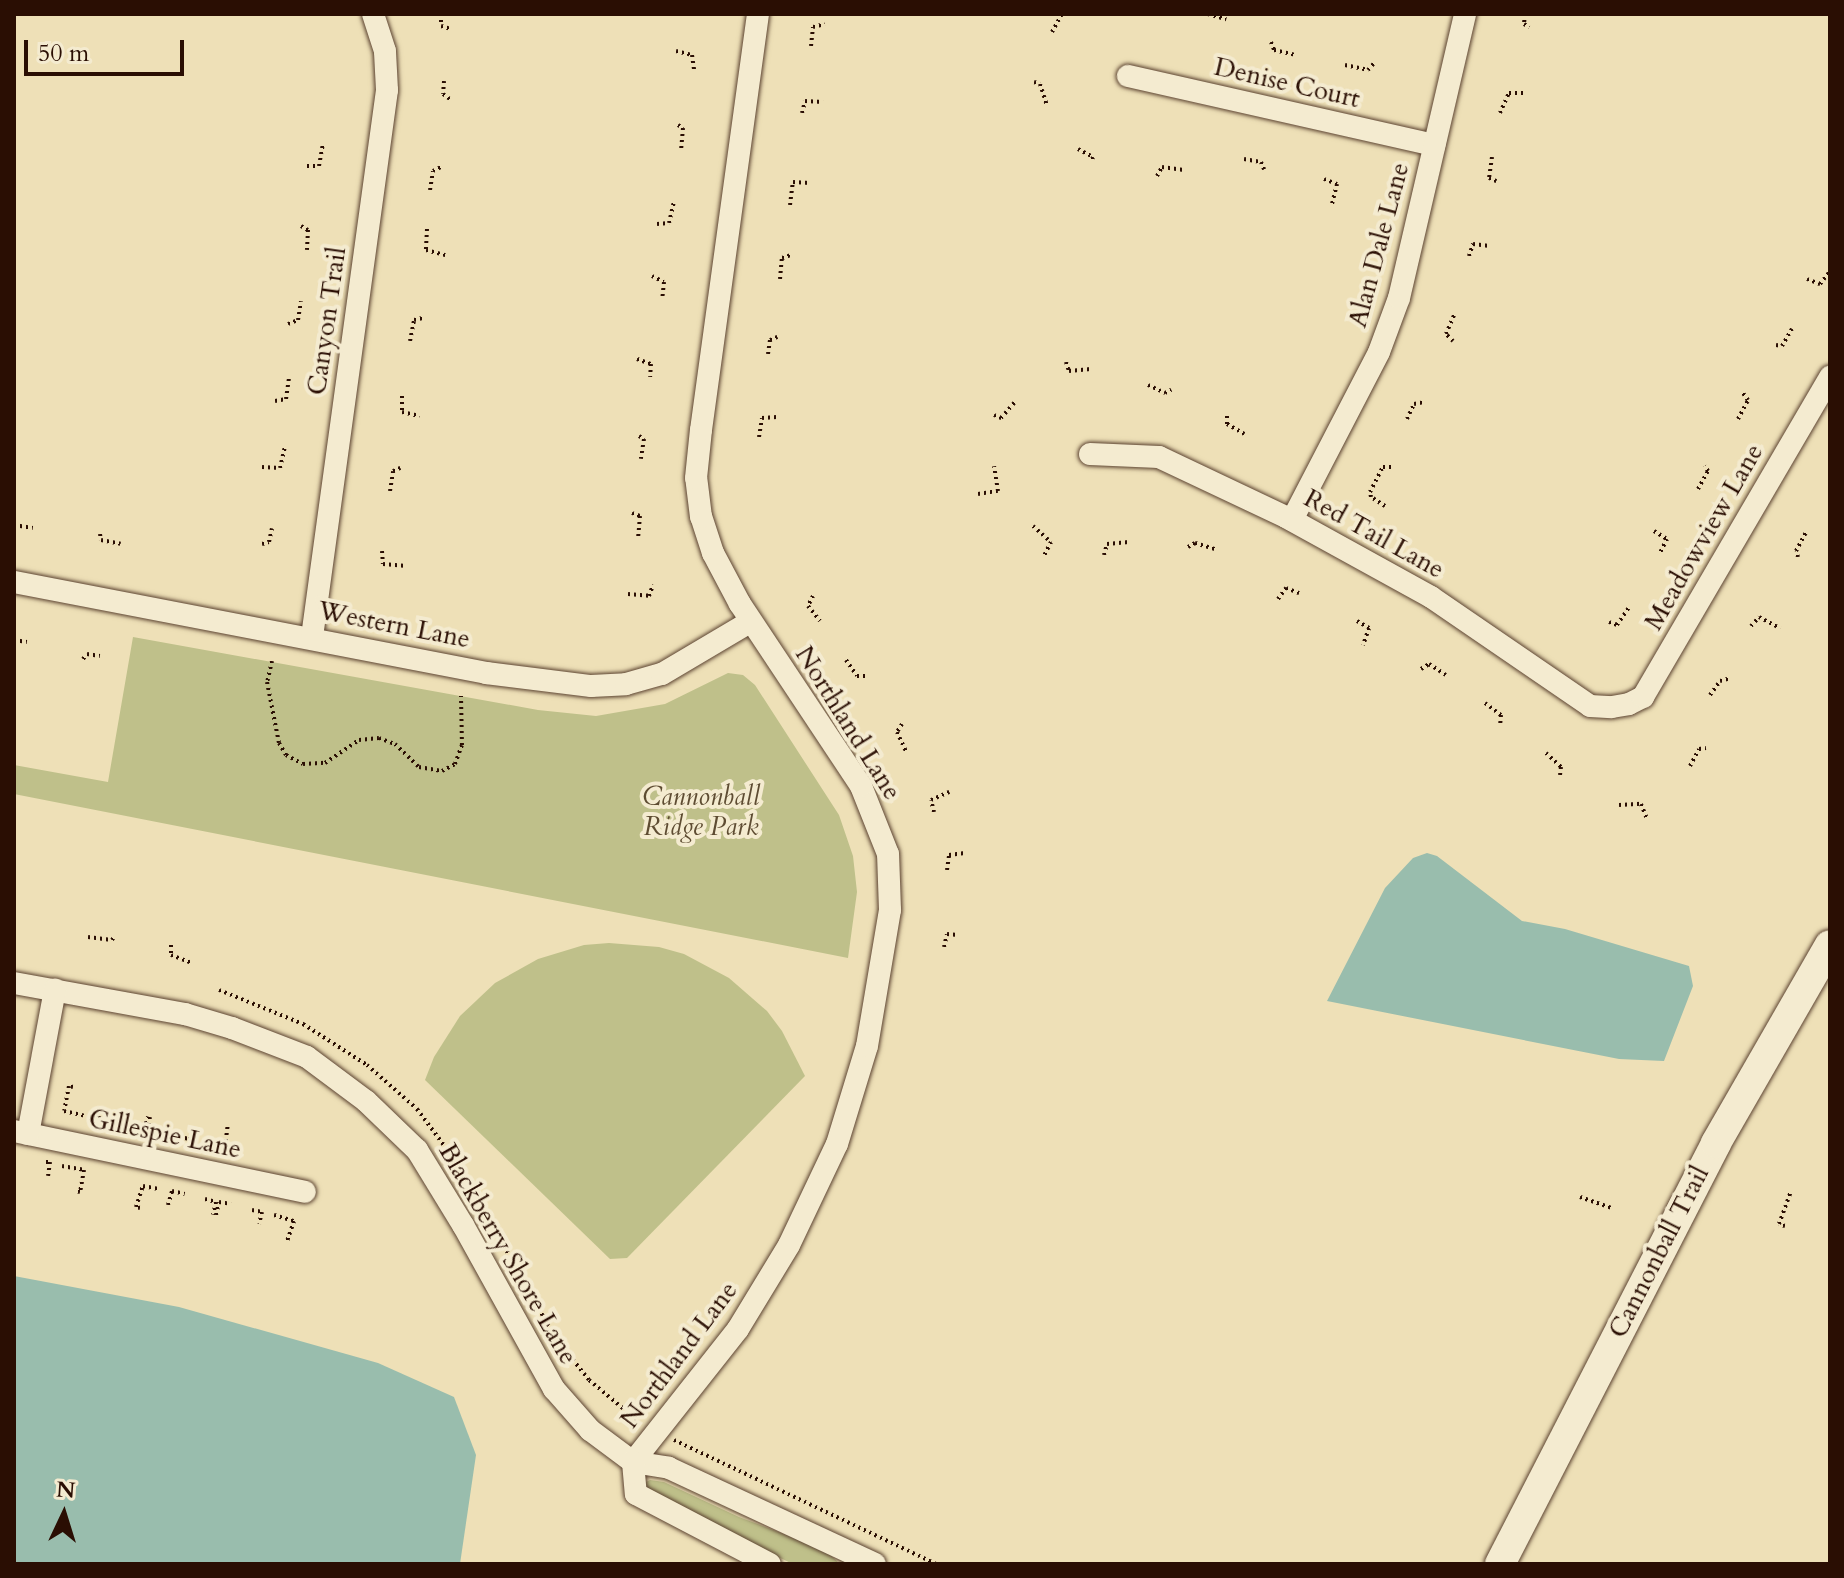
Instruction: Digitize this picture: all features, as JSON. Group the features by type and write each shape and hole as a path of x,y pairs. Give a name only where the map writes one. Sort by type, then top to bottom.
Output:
{"main road":[{"name":"Cannonball Trail","path":"1500,1564 1716,1143 1830,945"}],"street":[{"name":"Canyon Trail","path":"312,637 387,90 385,51 373,14"},
{"name":"Northland Lane","path":"633,1462 738,1329 789,1245 837,1144 867,1046 890,910 888,854 861,786 750,622 713,553 701,517 696,478 758,14"},
{"name":"Alan Dale Lane","path":"1292,520 1379,352 1412,250 1465,14"},
{"name":"Denise Court","path":"1128,76 1434,145"},
{"name":"Meadowview Lane","path":"1612,707 1643,697 1830,377"},
{"name":"Red Tail Lane","path":"1090,454 1159,457 1292,520 1431,597 1579,700 1590,706 1612,707"},
{"name":"Western Lane","path":"14,582 312,637 486,673 591,686 626,684 662,674 750,622"},
{"name":"Blackberry Shore Lane","path":"14,983 174,1012 232,1028 307,1057 366,1101 417,1150 463,1225 554,1389 590,1430 633,1462 669,1468 875,1564"},
{"path":"21,1133 55,990"},
{"name":"Gillespie Lane","path":"21,1133 305,1192"},
{"path":"633,1462 636,1494 770,1564"}],"path":[{"path":"441,14 441,26 451,29"},
{"path":"1052,32 1062,14"},
{"path":"1208,14 1226,19"},
{"path":"1525,14 1524,24 1529,27"},
{"path":"811,46 814,25 825,24"},
{"path":"1271,42 1274,50 1296,55"},
{"path":"676,51 692,55 694,70"},
{"path":"1345,65 1368,70 1374,63"},
{"path":"444,81 443,94 450,99"},
{"path":"1034,82 1040,84 1047,106"},
{"path":"1500,113 1509,93 1523,93"},
{"path":"802,113 805,101 823,102"},
{"path":"678,125 683,128 681,151"},
{"path":"307,166 319,166 323,144"},
{"path":"1078,149 1093,157 1091,162"},
{"path":"1492,157 1489,178 1496,181"},
{"path":"1244,159 1261,162 1264,169"},
{"path":"430,190 433,171 441,167"},
{"path":"1157,176 1162,167 1184,170"},
{"path":"1324,179 1337,184 1332,204"},
{"path":"790,205 793,182 810,183"},
{"path":"657,224 669,223 674,202"},
{"path":"301,226 308,230 307,250"},
{"path":"427,229 426,250 445,255"},
{"path":"1469,256 1473,244 1490,246"},
{"path":"780,279 782,258 791,255"},
{"path":"1807,279 1820,284 1830,271"},
{"path":"652,276 664,282 662,300"},
{"path":"288,324 298,320 301,301"},
{"path":"1453,341 1446,334 1454,315"},
{"path":"410,341 414,320 423,318"},
{"path":"1776,345 1782,346 1792,329"},
{"path":"768,354 770,340 777,337"},
{"path":"637,359 651,364 650,377"},
{"path":"1066,362 1069,371 1091,369"},
{"path":"275,401 286,399 289,378"},
{"path":"1148,385 1165,393 1171,390"},
{"path":"1738,419 1748,400 1743,393"},
{"path":"402,396 402,412 420,416"},
{"path":"994,415 1001,418 1015,402"},
{"path":"1407,419 1414,404 1424,402"},
{"path":"1227,416 1227,424 1244,434"},
{"path":"759,437 762,418 777,417"},
{"path":"639,436 644,439 641,459"},
{"path":"262,467 280,468 285,447"},
{"path":"978,494 998,491 994,466"},
{"path":"1698,489 1708,471 1705,466"},
{"path":"1385,506 1371,497 1370,492 1383,467 1391,467"},
{"path":"390,491 393,471 400,468"},
{"path":"632,513 640,516 638,537"},
{"path":"14,525 33,528"},
{"path":"1033,526 1051,542 1044,556"},
{"path":"262,544 271,540 272,528"},
{"path":"1654,531 1667,539 1660,553"},
{"path":"1798,557 1796,551 1806,532"},
{"path":"100,534 101,540 121,544"},
{"path":"1104,555 1107,544 1129,542"},
{"path":"1188,547 1195,543 1215,549"},
{"path":"382,551 383,564 404,566"},
{"path":"628,594 649,596 653,585"},
{"path":"1278,599 1286,588 1299,593"},
{"path":"813,596 808,606 820,621"},
{"path":"1609,622 1617,625 1629,607"},
{"path":"1751,626 1759,617 1780,628"},
{"path":"1357,621 1369,628 1363,645"},
{"path":"14,640 27,642"},
{"path":"83,659 87,654 100,656"},
{"path":"846,660 857,676 866,676"},
{"path":"272,661 267,682 279,743 286,755 303,764 325,763 359,740 379,738 395,744 411,763 431,772 442,771 455,764 462,745 461,696"},
{"path":"1421,669 1429,664 1446,675"},
{"path":"1710,695 1720,681 1731,678"},
{"path":"1485,703 1501,715 1500,726"},
{"path":"902,724 897,732 906,751"},
{"path":"1690,766 1699,749 1706,748"},
{"path":"1546,753 1561,767 1560,775"},
{"path":"934,812 931,800 949,792"},
{"path":"1619,805 1641,804 1647,819"},
{"path":"947,870 949,855 965,853"},
{"path":"944,947 947,934 958,935"},
{"path":"88,937 112,940 114,937"},
{"path":"171,945 171,955 192,963"},
{"path":"219,990 303,1024 367,1065 417,1109 460,1167 554,1336 589,1380 626,1413 657,1433 936,1564"},
{"path":"73,1087 69,1086 64,1111 86,1116"},
{"path":"101,1110 98,1120 110,1122"},
{"path":"133,1127 144,1129 149,1117 147,1130 156,1132"},
{"path":"203,1141 225,1147 228,1123"},
{"path":"179,1137 190,1139 193,1126"},
{"path":"40,1160 50,1162 48,1176"},
{"path":"62,1166 84,1170 80,1192 77,1191"},
{"path":"140,1208 136,1207 143,1186 159,1189"},
{"path":"168,1205 172,1191 185,1194"},
{"path":"1785,1226 1779,1224 1790,1193"},
{"path":"1580,1197 1612,1208"},
{"path":"205,1199 216,1202 214,1215 219,1202 231,1204"},
{"path":"252,1210 262,1212 259,1224"},
{"path":"274,1215 294,1221 287,1241"}],"green space":[{"name":"Cannonball Ridge Park","path":"133,637 538,710 596,716 665,704 728,673 743,675 755,685 839,815 853,856 857,892 848,958 14,794 14,765 108,782"},
{"path":"609,943 659,947 684,954 729,978 767,1011 782,1031 805,1076 627,1258 610,1259 425,1080 434,1057 460,1016 495,983 538,959 584,945"},
{"path":"646,1482 664,1482 739,1517 824,1549 840,1564 793,1564 712,1526 648,1490"}],"shaded area":[{"path":"1427,853 1437,856 1522,921 1565,929 1689,966 1693,986 1664,1061 1619,1059 1327,1001 1385,888 1413,858"},
{"path":"14,1276 179,1307 378,1363 454,1397 476,1455 460,1564 14,1564"}]}
